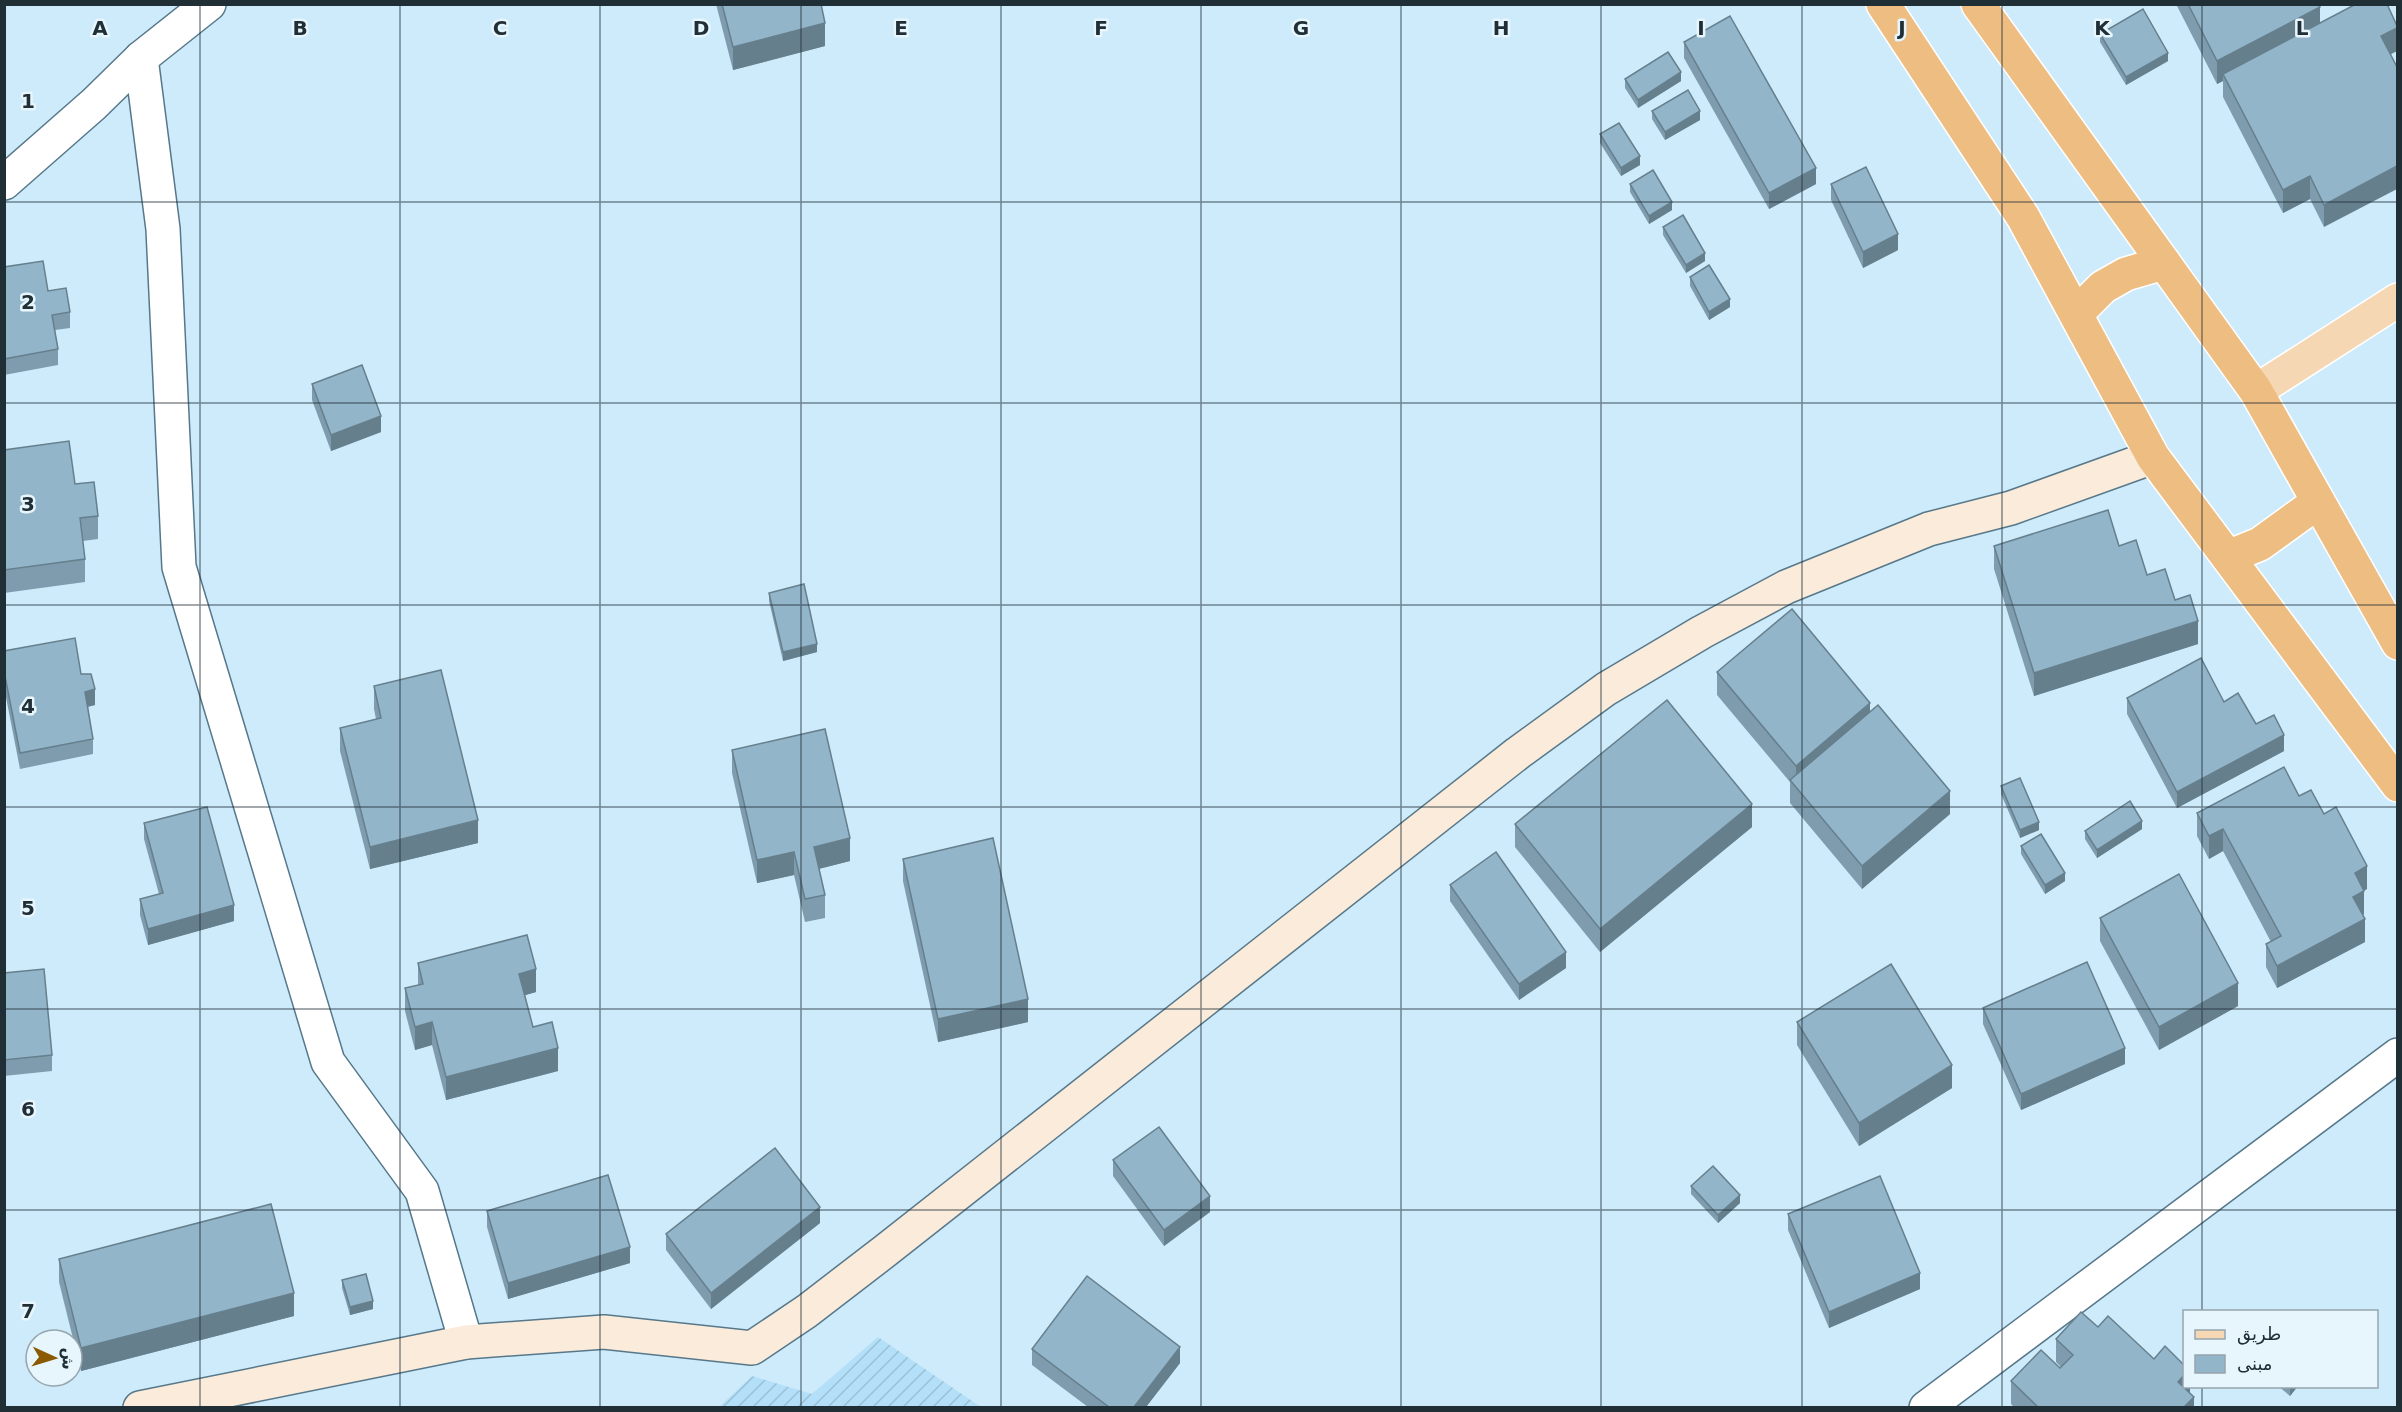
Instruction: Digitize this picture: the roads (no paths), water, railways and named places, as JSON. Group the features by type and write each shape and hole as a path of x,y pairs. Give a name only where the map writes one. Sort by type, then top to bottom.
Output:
{"highway":[{"path":"1882,4 2023,217 2153,457 2397,785"},
{"path":"1978,4 2256,391 2397,643"},
{"path":"2076,314 2103,287 2126,274 2164,263"},
{"path":"2228,558 2260,544 2318,502"}],"main road":[{"path":"2256,391 2397,300"}],"street":[{"path":"4,183 94,104 141,58 208,4"},
{"path":"141,58 163,229 180,567 328,1062 422,1191 466,1342"},
{"path":"140,1407 466,1342 604,1332 752,1348 807,1311 885,1251 1518,753 1606,689 1702,632 1786,587 1929,529 2011,508 2153,457"},
{"path":"1926,1407 2397,1056"}]}
